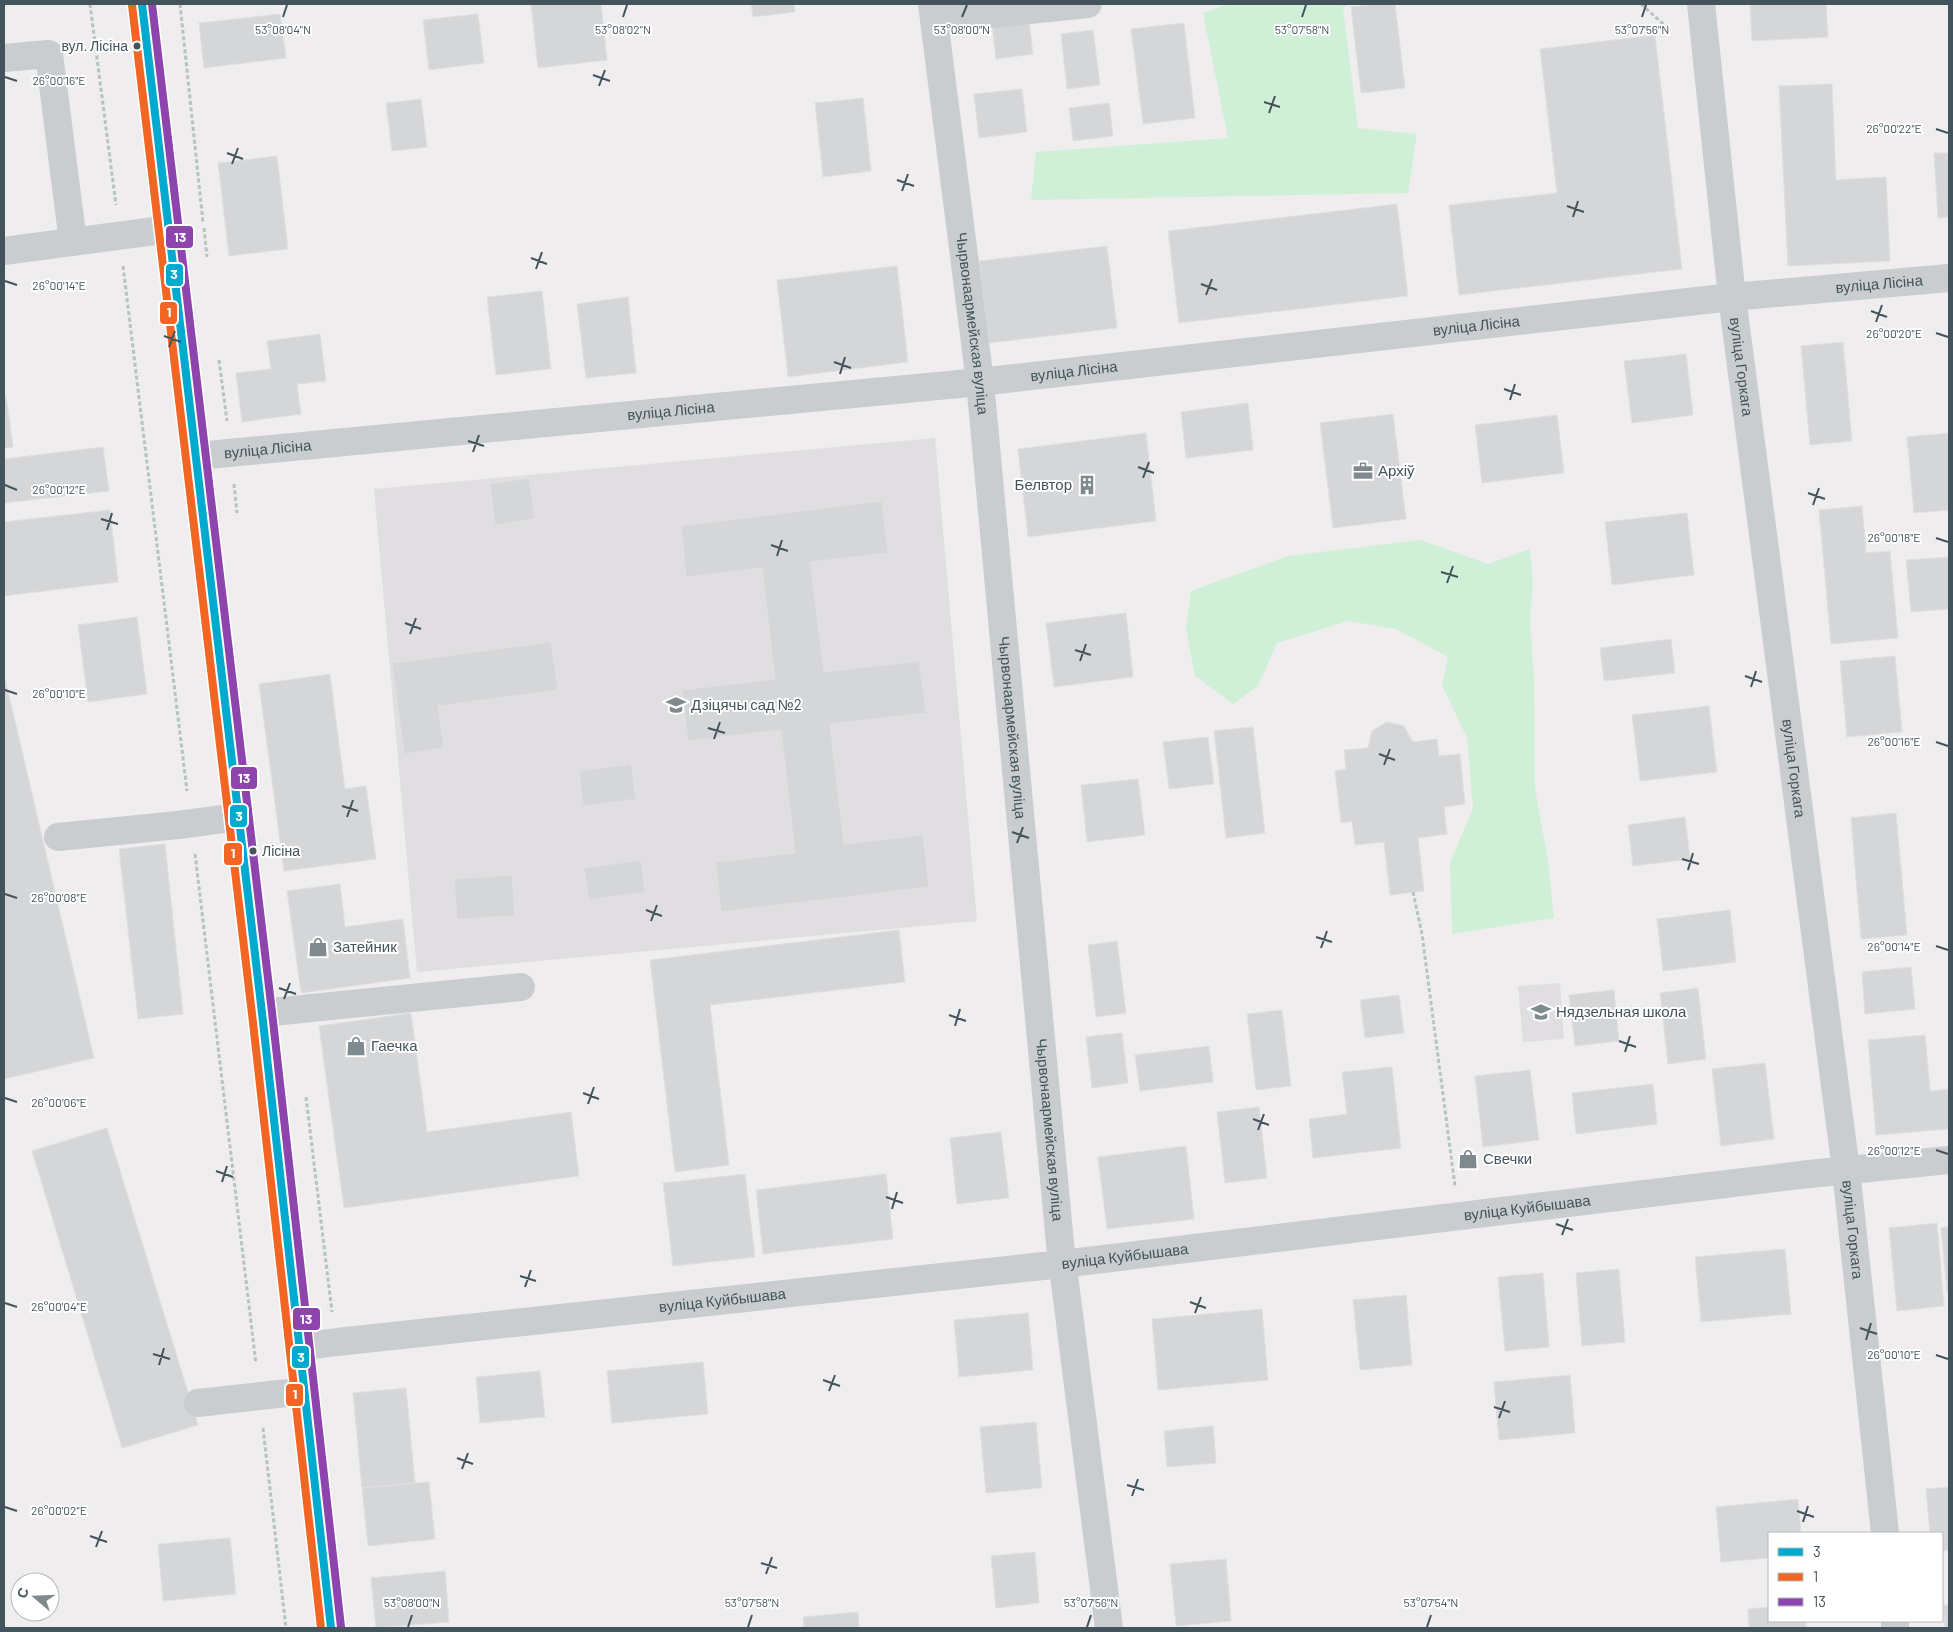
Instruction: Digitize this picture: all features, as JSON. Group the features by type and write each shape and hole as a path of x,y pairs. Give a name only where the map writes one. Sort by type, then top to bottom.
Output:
{"main road":[{"path":"142,4 262,1013 331,1628"}],"street":[{"path":"934,12 1088,4"},
{"name":"вуліца Горкага","path":"1700,4 1732,297 1846,1170 1885,1532"},
{"name":"Чырвонаармейская вуліца","path":"934,12 980,382 1062,1264 1109,1628"},
{"path":"4,58 49,54 73,242"},
{"path":"4,251 170,229"},
{"name":"вуліца Лісіна","path":"197,456 980,382 1732,297 1949,278"},
{"path":"58,837 238,817"},
{"path":"262,1013 521,987"},
{"name":"вуліца Куйбышава","path":"300,1347 1062,1264 1846,1170 1949,1160"},
{"path":"198,1403 305,1391"}],"path":[{"path":"180,4 207,259"},
{"path":"1641,4 1670,28 1671,38"},
{"path":"218,356 238,522"},
{"path":"1413,892 1422,934 1459,1217"},
{"path":"305,1089 333,1315"}],"shaded area":[{"name":"Дзіцячы сад №2","path":"935,438 977,921 417,972 374,489"},
{"name":"Нядзельная школа","path":"1560,983 1564,1039 1523,1042 1518,986"}],"green space":[{"path":"1229,4 1349,4 1343,8 1358,128 1417,134 1408,193 1031,200 1036,152 1228,138 1203,13"},
{"path":"1420,540 1488,564 1530,549 1533,583 1530,618 1534,680 1535,789 1548,860 1554,918 1452,934 1450,863 1473,808 1467,738 1442,685 1448,657 1396,629 1348,621 1277,643 1258,686 1233,704 1195,676 1186,629 1191,591 1288,556"}],"building":[{"path":"531,4 601,4 607,60 538,68"},
{"path":"751,4 794,4 795,12 753,17"},
{"path":"1395,4 1405,88 1361,93 1351,7"},
{"path":"1750,4 1826,4 1828,37 1752,41"},
{"path":"280,14 286,58 204,68 199,23"},
{"path":"478,14 484,63 429,70 423,20"},
{"path":"1029,20 1033,54 996,59 992,24"},
{"path":"1184,23 1195,118 1143,124 1131,29"},
{"path":"1093,30 1100,85 1067,89 1061,34"},
{"path":"1655,35 1682,269 1459,295 1449,205 1557,193 1540,49"},
{"path":"1832,84 1836,180 1886,177 1890,261 1788,266 1779,86"},
{"path":"1022,89 1027,132 979,138 974,94"},
{"path":"863,98 871,171 823,177 815,103"},
{"path":"421,99 427,147 392,151 386,103"},
{"path":"1109,103 1113,136 1073,141 1069,108"},
{"path":"1934,153 1949,153 1949,217 1938,218"},
{"path":"277,156 288,249 229,256 218,163"},
{"path":"1397,204 1408,296 1179,323 1168,231"},
{"path":"1107,246 1117,328 989,343 979,261"},
{"path":"897,266 908,362 788,377 777,280"},
{"path":"542,291 551,369 496,375 487,297"},
{"path":"628,297 636,373 586,378 577,304"},
{"path":"320,334 326,381 297,384 301,414 242,422 236,373 271,369 267,341"},
{"path":"1843,342 1852,441 1810,445 1801,346"},
{"path":"1686,354 1693,415 1632,423 1624,361"},
{"path":"6,395 13,447 4,448 4,396"},
{"path":"1248,403 1253,450 1186,458 1181,412"},
{"name":"Архіў","path":"1393,414 1406,519 1333,528 1320,423"},
{"path":"1557,415 1564,473 1482,483 1475,425"},
{"name":"Белвтор","path":"1146,433 1156,521 1028,537 1018,449"},
{"path":"1949,433 1949,510 1914,513 1907,437"},
{"path":"103,447 109,491 4,503 4,459"},
{"path":"529,478 535,519 495,525 490,484"},
{"path":"882,501 888,553 810,562 824,672 919,661 926,713 830,724 844,844 923,835 929,887 721,912 716,862 795,853 781,730 688,741 682,690 775,679 762,568 686,577 681,526"},
{"path":"1862,506 1866,553 1890,551 1898,638 1831,644 1819,510"},
{"path":"110,510 118,582 4,596 4,522"},
{"path":"1687,513 1694,575 1612,585 1605,522"},
{"path":"1949,557 1949,609 1911,612 1906,560"},
{"path":"1126,613 1133,677 1054,687 1046,623"},
{"path":"137,617 147,694 88,702 78,625"},
{"path":"1671,639 1675,673 1604,681 1600,648"},
{"path":"551,642 558,690 438,706 444,748 404,754 392,663"},
{"path":"1895,656 1902,732 1847,737 1840,661"},
{"path":"4,674 94,1058 4,1079"},
{"path":"330,674 345,789 366,786 376,859 284,871 259,684"},
{"path":"1709,706 1717,772 1640,781 1632,715"},
{"path":"1387,722 1404,726 1413,742 1437,739 1439,756 1460,754 1465,804 1444,807 1447,834 1418,838 1424,891 1390,895 1384,842 1355,845 1352,821 1341,823 1335,771 1346,769 1344,750 1368,748 1372,731"},
{"path":"1253,727 1265,833 1226,838 1214,731"},
{"path":"1208,737 1214,784 1169,789 1163,742"},
{"path":"631,764 636,799 583,806 579,771"},
{"path":"1138,779 1145,835 1087,842 1081,785"},
{"path":"1896,813 1907,935 1861,939 1851,818"},
{"path":"1685,817 1690,859 1633,866 1628,825"},
{"path":"165,844 183,1014 138,1019 119,849"},
{"path":"641,860 645,892 589,900 584,868"},
{"path":"512,875 515,916 457,919 454,879"},
{"path":"340,884 345,927 403,919 410,978 301,993 287,891"},
{"path":"1730,910 1736,962 1663,971 1657,919"},
{"path":"899,930 905,982 710,1005 729,1165 675,1172 650,960"},
{"path":"1117,941 1126,1013 1096,1017 1088,945"},
{"path":"1911,967 1915,1009 1865,1014 1862,972"},
{"path":"1698,988 1706,1059 1668,1064 1660,993"},
{"path":"1614,990 1619,1041 1575,1046 1569,995"},
{"path":"1399,995 1404,1033 1365,1038 1360,1000"},
{"path":"1282,1010 1291,1086 1256,1090 1247,1014"},
{"path":"411,1013 427,1132 571,1112 579,1176 344,1208 319,1026"},
{"path":"1122,1033 1128,1083 1092,1088 1086,1037"},
{"path":"1925,1035 1930,1091 1949,1089 1949,1129 1876,1135 1868,1040"},
{"path":"1209,1046 1213,1082 1140,1091 1135,1055"},
{"path":"1765,1063 1774,1139 1721,1146 1712,1069"},
{"path":"1392,1067 1401,1148 1313,1158 1309,1119 1347,1114 1342,1072"},
{"path":"1530,1070 1539,1140 1483,1147 1475,1076"},
{"path":"1653,1084 1657,1124 1576,1134 1572,1093"},
{"path":"1259,1107 1267,1178 1225,1183 1217,1112"},
{"path":"107,1128 198,1425 122,1448 32,1151"},
{"path":"1001,1132 1009,1198 957,1204 950,1138"},
{"path":"1186,1146 1194,1219 1107,1229 1098,1157"},
{"path":"745,1174 755,1257 673,1266 663,1183"},
{"path":"886,1174 893,1239 763,1254 756,1190"},
{"path":"1937,1223 1944,1306 1897,1311 1889,1228"},
{"path":"1949,1226 1949,1292 1947,1292 1941,1228"},
{"path":"1785,1249 1791,1314 1701,1322 1695,1257"},
{"path":"1619,1269 1625,1342 1582,1346 1576,1273"},
{"path":"1543,1273 1549,1347 1505,1351 1498,1277"},
{"path":"1406,1295 1412,1365 1360,1370 1353,1300"},
{"path":"1262,1309 1268,1380 1158,1390 1152,1319"},
{"path":"1028,1313 1033,1370 959,1377 954,1320"},
{"path":"703,1362 708,1414 612,1423 607,1371"},
{"path":"540,1371 545,1417 480,1423 476,1377"},
{"path":"1570,1375 1575,1433 1499,1440 1494,1382"},
{"path":"406,1388 415,1483 362,1488 353,1393"},
{"path":"1036,1422 1042,1488 986,1493 980,1427"},
{"path":"1213,1426 1216,1463 1167,1467 1164,1431"},
{"path":"429,1482 435,1539 368,1546 362,1488"},
{"path":"1949,1487 1949,1550 1943,1551 1943,1532 1930,1532 1926,1489"},
{"path":"1798,1499 1801,1532 1768,1532 1768,1558 1721,1562 1716,1507"},
{"path":"230,1538 236,1594 163,1601 158,1544"},
{"path":"1035,1552 1039,1603 996,1608 991,1556"},
{"path":"1226,1559 1231,1621 1176,1626 1170,1564"},
{"path":"445,1571 449,1622 376,1628 371,1578"},
{"path":"1943,1605 1949,1605 1949,1628 1945,1628"},
{"path":"1768,1607 1768,1622 1806,1622 1806,1628 1749,1628 1748,1609"},
{"path":"858,1612 859,1628 804,1628 803,1617"}],"transit line":[{"name":"3","path":"142,4 262,1013 331,1628"},
{"name":"13","path":"152,4 272,1012 341,1627"},
{"name":"1","path":"132,5 252,1014 321,1628"}],"place":[{"name":"вул. Лісіна","path":"137,46"},
{"name":"Архіў","path":"1363,471"},
{"name":"Белвтор","path":"1087,485"},
{"name":"Дзіцячы сад №2","path":"676,705"},
{"name":"Лісіна","path":"253,851"},
{"name":"Затейник","path":"318,947"},
{"name":"Нядзельная школа","path":"1541,1012"},
{"name":"Гаечка","path":"356,1046"},
{"name":"Свечки","path":"1468,1159"}]}
